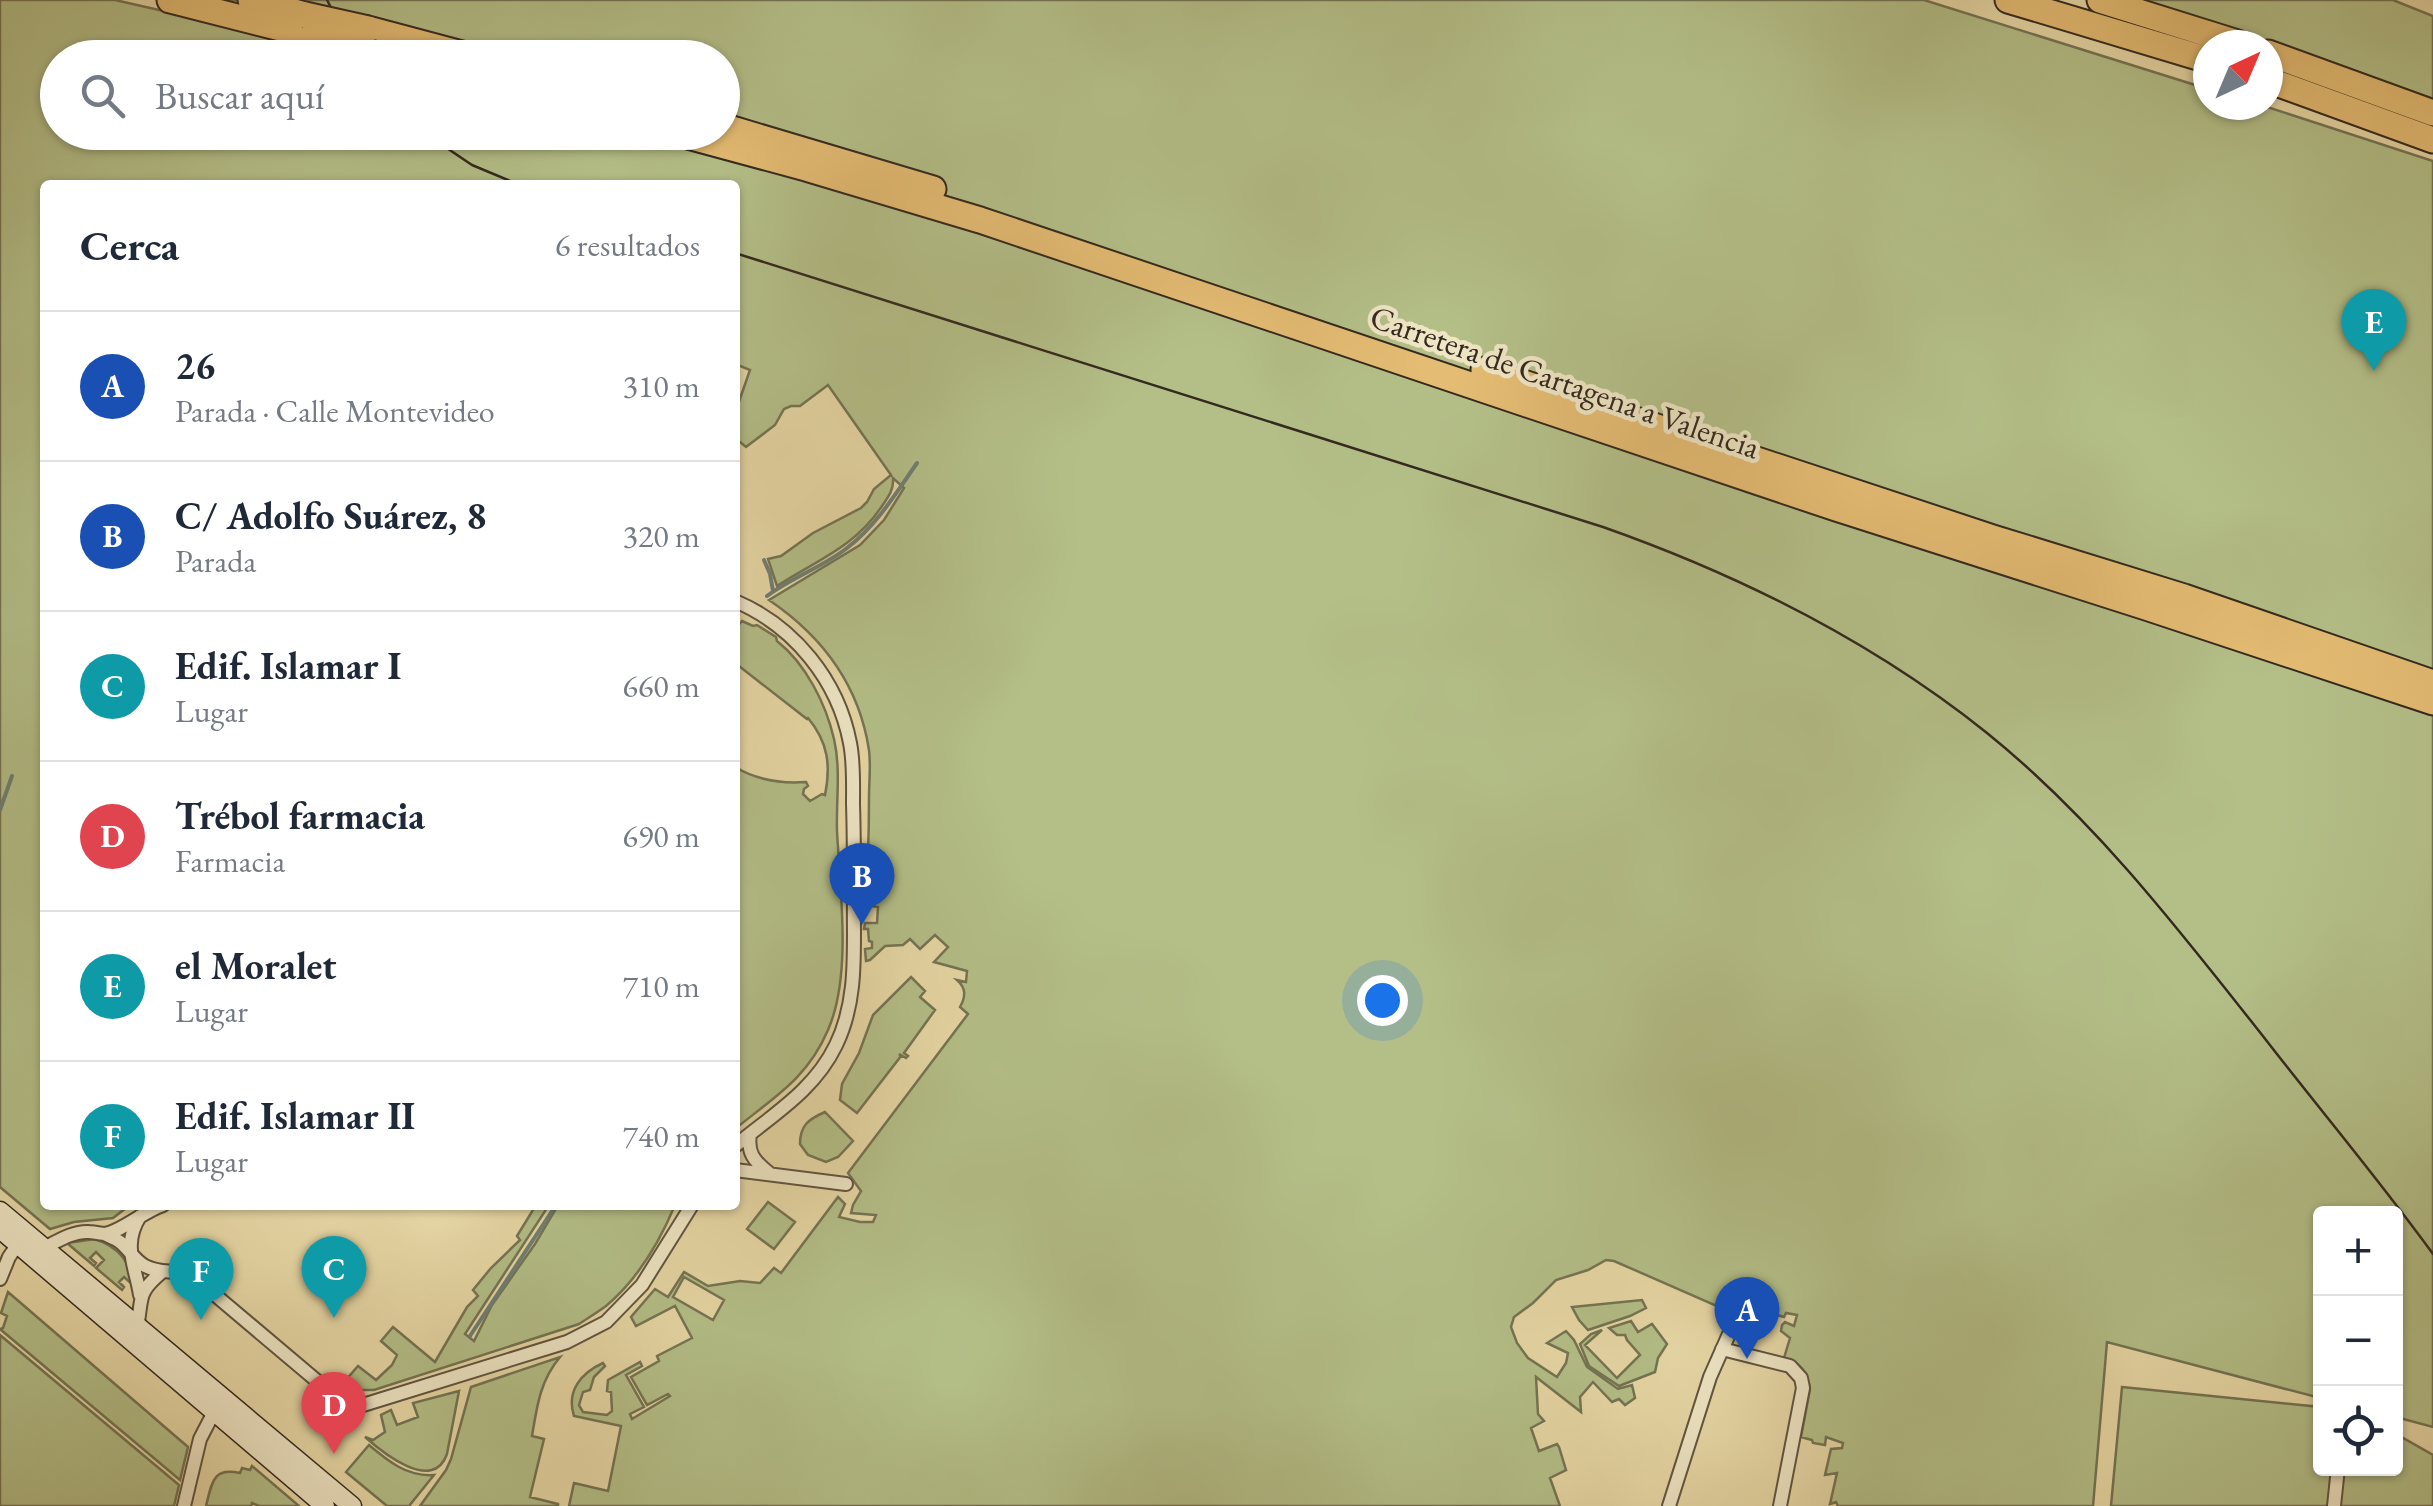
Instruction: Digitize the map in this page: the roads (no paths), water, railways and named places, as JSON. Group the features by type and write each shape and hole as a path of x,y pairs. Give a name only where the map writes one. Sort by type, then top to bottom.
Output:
{"highway":[{"path":"150,0 308,26 368,29 409,40"},
{"path":"251,0 342,40"},
{"path":"2008,0 2193,56"},
{"path":"2100,0 2196,30"},
{"path":"2283,58 2433,113"},
{"path":"2283,85 2433,140"},
{"name":"Carretera de Cartagena a Valencia","path":"740,131 900,178 1913,522"},
{"name":"Carretera de Cartagena a Valencia","path":"740,150 980,220 1990,547 2194,624 2433,702"},
{"name":"Carretera de Cartagena a Valencia","path":"1990,547 2184,597 2433,683"},
{"path":"2254,622 2433,670"},
{"path":"2194,624 2433,718"}],"main road":[{"path":"0,1211 352,1506"},
{"path":"0,1230 324,1506"}],"street":[{"path":"740,604 789,635 822,673 838,701 853,764 854,964 850,1005 836,1046 812,1083 740,1142"},
{"path":"750,1134 751,1154 771,1174"},
{"path":"740,1171 846,1184"},
{"path":"104,1234 150,1210"},
{"path":"44,1248 76,1233 104,1234 120,1242 148,1268 184,1272 336,1397 351,1404 370,1404 544,1350 606,1322 642,1285 689,1210"},
{"path":"137,1328 140,1295 130,1254 132,1228 142,1213"},
{"path":"0,1278 18,1244"},
{"path":"140,1295 162,1272"},
{"path":"1670,1506 1710,1378 1736,1316"},
{"path":"1722,1350 1790,1366 1801,1378 1803,1388 1780,1506"},
{"path":"184,1506 200,1439 214,1412"},
{"path":"2334,1506 2337,1476"}],"waterway":[{"path":"767,596 858,539 917,463"},
{"path":"764,560 773,591"},
{"path":"0,810 12,776"},
{"path":"470,1336 553,1210"}],"tram line":[{"path":"327,0 348,40"},
{"path":"450,150 472,165 508,180"},
{"path":"740,255 1603,527 1755,589 1852,640 1987,733 2100,840 2201,958 2433,1254"}],"place":[{"name":"el Moralet","path":"2374,371"},
{"name":"C/ Adolfo Suárez, 8","path":"862,925"},
{"name":"Edif. Islamar I","path":"334,1318"},
{"name":"Edif. Islamar II","path":"201,1320"},
{"name":"26","path":"1747,1359"},
{"name":"Trébol farmacia","path":"334,1454"}]}
